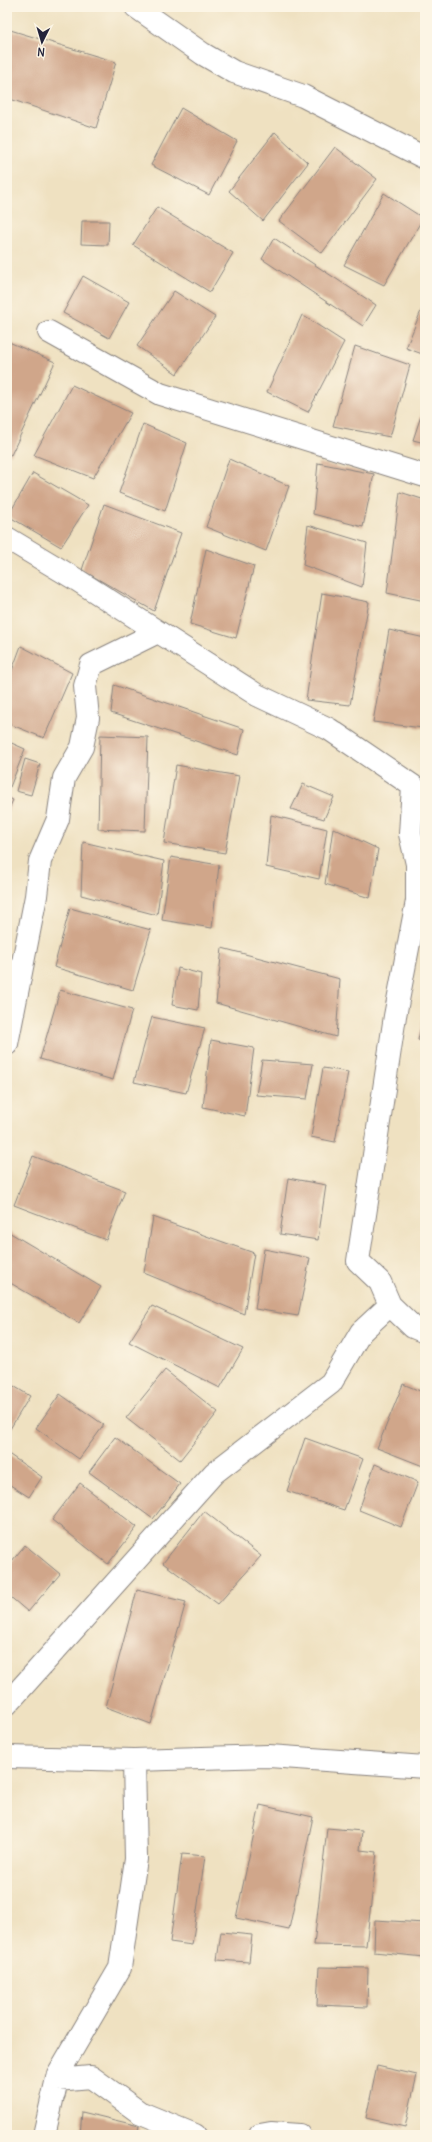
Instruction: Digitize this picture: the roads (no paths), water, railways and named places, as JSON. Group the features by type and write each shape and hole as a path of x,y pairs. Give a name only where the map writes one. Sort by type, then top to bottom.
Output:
{"street":[{"path":"136,7 203,54 234,72 303,96 425,158"},
{"path":"49,332 160,394 425,476"},
{"path":"7,538 257,695 329,729 413,786 410,834 417,864 417,901 395,1016 358,1261 380,1282 390,1305 413,1327 425,1332"},
{"path":"7,1044 36,896 40,861 58,819 64,778 82,748 88,718 85,686 91,665 158,632"},
{"path":"410,834 425,791"},
{"path":"7,1704 214,1473 331,1383 361,1332 390,1305"},
{"path":"7,1757 134,1760 269,1756 425,1767"},
{"path":"44,2135 58,2074 120,1968 136,1859 134,1760"},
{"path":"44,2135 57,2080 91,2077 139,2112 195,2135"},
{"path":"260,2135 271,2133 299,2135"}]}
